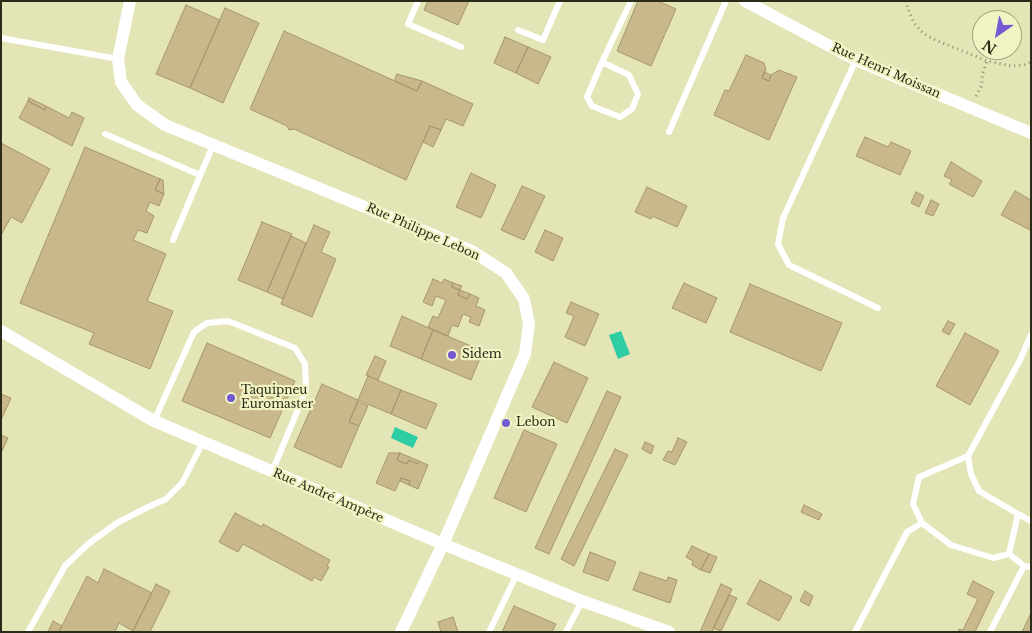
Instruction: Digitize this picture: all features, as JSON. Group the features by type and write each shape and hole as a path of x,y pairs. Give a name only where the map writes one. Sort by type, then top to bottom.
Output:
{"street":[{"name":"Rue Philippe Lebon","path":"130,1 118,59 121,82 137,105 165,125 472,251 506,273 524,299 529,324 525,354 443,544 401,632"},
{"name":"Rue Henri Moissan","path":"745,1 856,60 1031,133"},
{"name":"Rue André Ampère","path":"1,331 154,421 645,628 669,632"}],"lane":[{"path":"418,1 408,24 461,47"},
{"path":"518,30 543,40 560,1"},
{"path":"602,62 629,75 638,94 632,109 620,117 592,106 587,97 602,62 631,1"},
{"path":"669,132 726,1"},
{"path":"1,38 118,59"},
{"path":"856,60 783,218 778,244 789,265 878,308"},
{"path":"105,134 200,175"},
{"path":"173,240 213,144"},
{"path":"154,421 194,332 208,323 228,321 294,348 304,364 306,390 272,472"},
{"path":"990,632 1028,566 1009,554 993,558 951,545 922,523 913,504 919,478 968,456 1020,360 1031,335"},
{"path":"28,632 65,566 88,544 118,523 166,499 182,483 203,442"},
{"path":"968,456 971,474 979,490 1031,521"},
{"path":"1009,554 1018,514"},
{"path":"855,632 907,532 922,523"},
{"path":"489,632 517,574"},
{"path":"566,632 582,600"}],"path":[{"path":"905,1 914,23 933,39 987,61 1012,66 1031,62"},
{"path":"971,108 982,85 982,75 987,61"}],"shaded area":[{"path":"621,331 630,354 618,359 609,335"},
{"path":"395,427 418,437 413,448 391,438"}],"building":[{"path":"428,1 469,1 458,25 424,10"},
{"path":"638,1 658,1 676,9 651,66 617,51"},
{"path":"186,5 220,20 190,88 156,74"},
{"path":"225,8 259,23 223,103 190,88"},
{"path":"284,31 417,91 422,81 473,104 463,126 446,119 441,130 430,126 406,180 294,129 289,130 287,126 250,109"},
{"path":"505,37 528,47 516,73 494,63"},
{"path":"528,47 551,57 538,84 516,73"},
{"path":"746,55 764,63 766,70 762,78 769,81 771,75 779,70 797,77 769,140 714,115 725,90 729,91"},
{"path":"764,72 771,75 769,81 762,78"},
{"path":"397,74 422,81 417,91 394,81"},
{"path":"29,98 46,106 45,110 28,101"},
{"path":"28,101 45,110 46,106 69,118 72,112 84,118 72,146 19,118"},
{"path":"430,126 441,130 433,147 423,142"},
{"path":"865,137 888,147 891,142 911,151 900,175 856,156"},
{"path":"1,143 50,169 22,223 11,217 1,235"},
{"path":"85,147 160,179 155,190 164,194 159,206 150,202 146,211 154,216 147,233 138,230 133,240 166,254 147,301 173,311 150,369 89,344 94,333 20,303"},
{"path":"951,162 982,181 973,197 949,184 952,180 944,176"},
{"path":"471,173 496,185 481,218 456,207"},
{"path":"160,179 163,180 164,194 155,190"},
{"path":"522,186 545,196 524,240 501,230"},
{"path":"647,187 687,206 677,227 652,216 651,219 635,212"},
{"path":"1015,191 1031,200 1030,230 1001,215"},
{"path":"916,192 924,196 919,207 911,203"},
{"path":"931,200 939,204 933,216 925,213"},
{"path":"262,222 292,234 267,292 238,280"},
{"path":"314,225 330,232 321,252 336,259 312,317 281,304"},
{"path":"545,230 563,238 553,261 535,252"},
{"path":"291,236 306,243 283,299 267,292"},
{"path":"433,279 442,283 444,279 453,283 452,287 460,290 458,295 467,299 470,294 479,298 476,306 485,310 479,326 469,322 471,317 463,314 458,327 452,325 448,336 428,327 433,316 438,318 446,300 436,296 432,306 423,302"},
{"path":"453,283 462,286 460,290 452,287"},
{"path":"684,283 717,298 706,323 672,308"},
{"path":"750,284 842,323 821,371 730,332"},
{"path":"460,290 470,294 467,299 458,295"},
{"path":"571,302 599,314 585,346 565,337 574,316 566,313"},
{"path":"402,316 433,330 421,359 390,346"},
{"path":"948,321 955,324 949,335 942,331"},
{"name":"Sidem","path":"433,330 483,351 471,380 421,359"},
{"path":"965,333 999,351 970,405 936,386"},
{"path":"207,343 295,381 270,438 182,401"},
{"path":"375,356 386,361 378,380 366,375"},
{"path":"554,362 588,378 567,423 532,407"},
{"path":"368,376 401,390 391,414 358,400"},
{"path":"322,384 358,400 349,422 359,426 341,468 294,447"},
{"path":"401,390 437,404 426,429 391,414"},
{"path":"607,391 621,397 549,554 535,548"},
{"path":"1,394 11,398 1,420"},
{"path":"358,402 368,406 359,426 349,422"},
{"path":"524,430 557,444 526,512 494,498"},
{"path":"1,435 8,438 1,453"},
{"path":"678,438 687,442 675,465 663,460 668,451 672,452"},
{"path":"645,442 654,446 651,454 642,449"},
{"path":"615,449 628,455 574,566 561,559"},
{"path":"389,453 400,453 397,460 407,464 409,460 418,464 419,461 428,465 418,489 409,485 410,481 401,478 395,491 376,483"},
{"path":"400,453 419,461 418,464 409,460 407,464 397,460"},
{"path":"401,478 410,481 409,485 400,481"},
{"path":"804,505 822,514 819,520 801,512"},
{"path":"235,513 262,527 263,524 330,560 327,566 329,567 321,581 314,577 312,581 243,544 238,552 219,542"},
{"path":"692,546 709,554 701,570 692,565 693,561 686,557"},
{"path":"590,552 616,562 608,581 583,572"},
{"path":"709,554 717,557 710,573 701,570"},
{"path":"104,569 152,593 133,631 119,623 115,632 59,632 87,576 98,583"},
{"path":"640,572 667,581 668,577 677,580 670,603 633,590"},
{"path":"760,580 792,597 779,621 747,604"},
{"path":"973,581 994,592 975,632 958,632 959,629 963,630 978,599 967,594"},
{"path":"156,584 170,591 150,632 133,631"},
{"path":"721,584 732,589 712,632 700,632"},
{"path":"805,591 813,596 809,606 800,601"},
{"path":"729,595 737,598 721,631 713,628"},
{"path":"514,606 556,624 552,632 502,632"},
{"path":"1031,613 1031,632 1022,632"},
{"path":"453,617 458,632 441,632 438,622"},
{"path":"53,621 62,626 59,632 48,632"}],"place":[{"name":"Sidem","path":"452,355"},
{"name":"Taquipneu Euromaster","path":"231,398"},
{"name":"Lebon","path":"506,423"}]}
